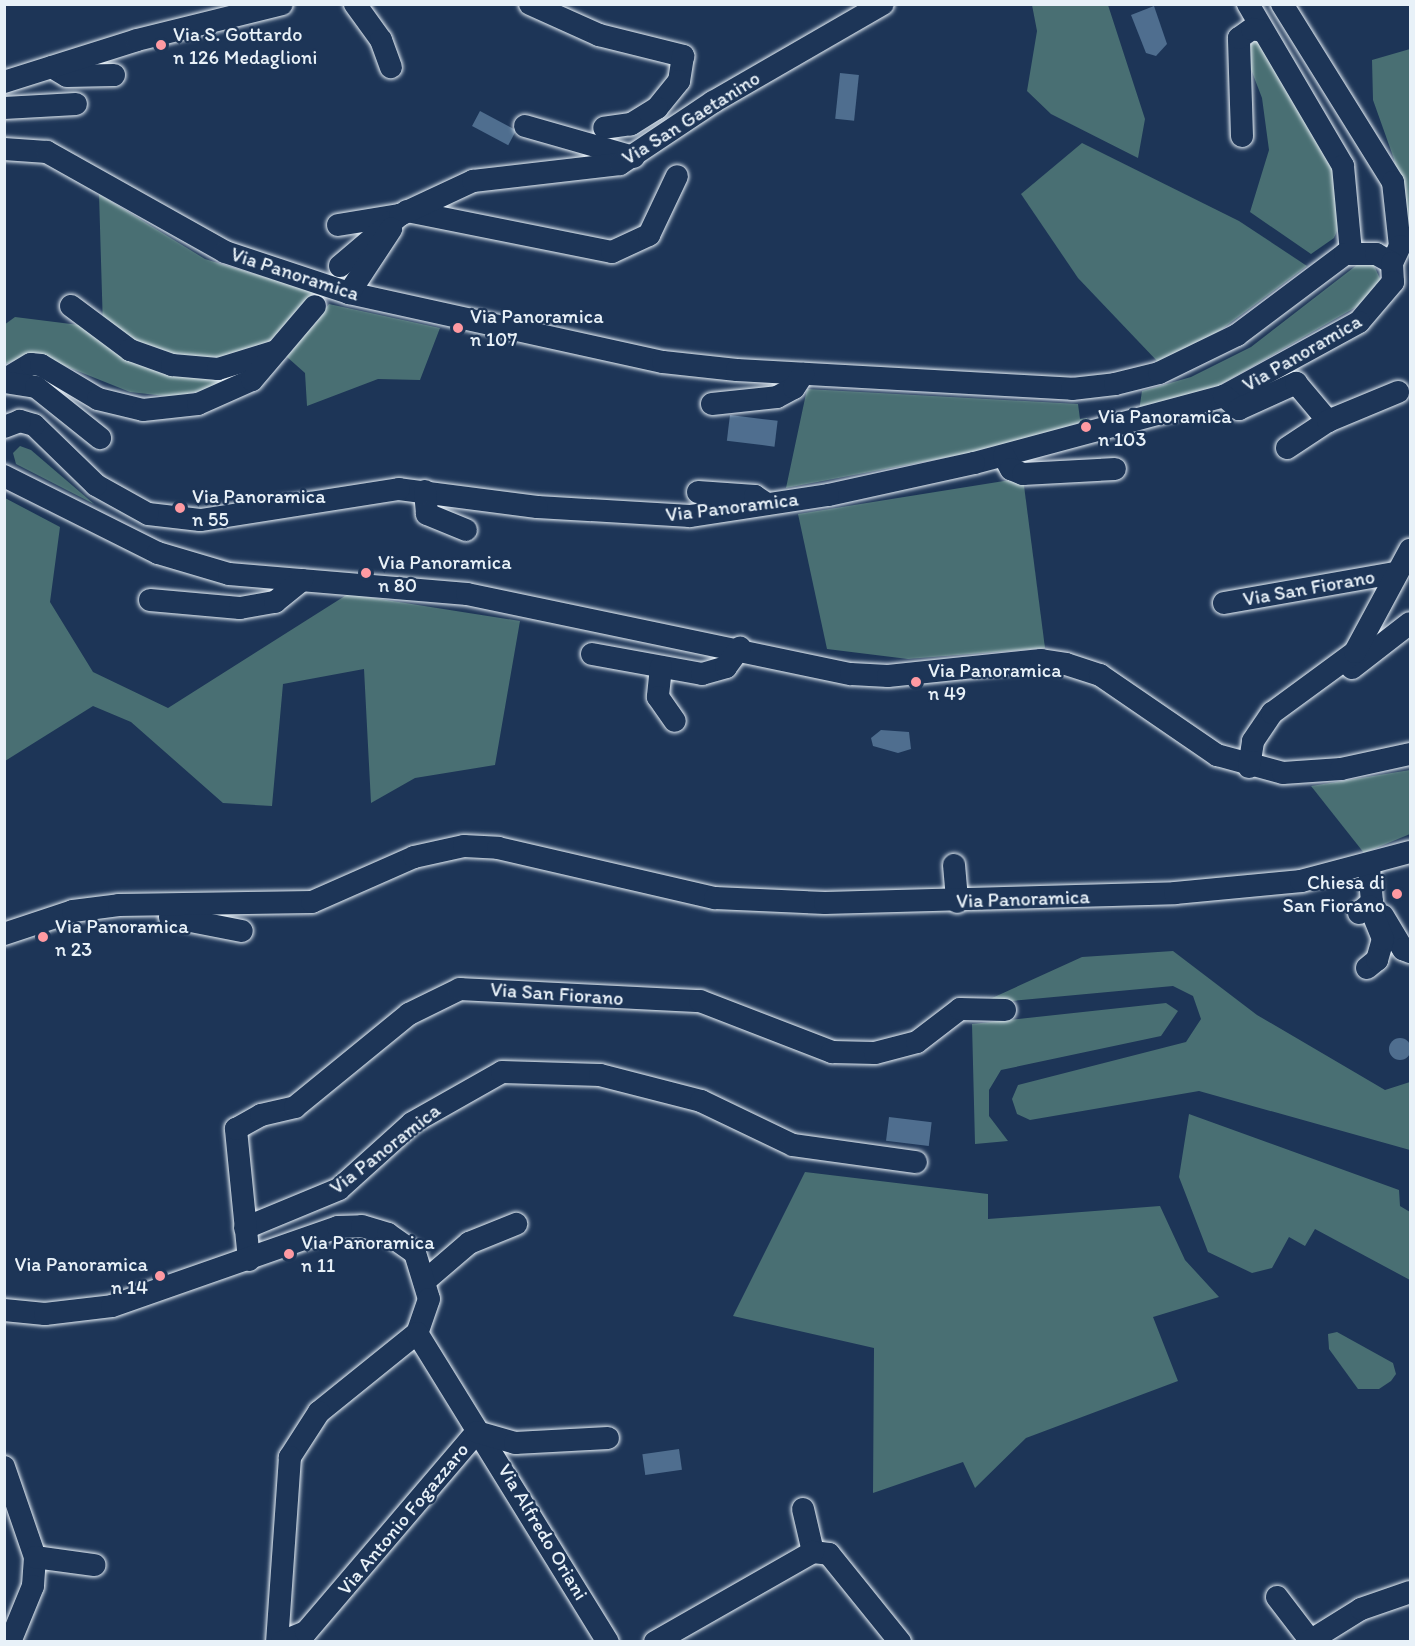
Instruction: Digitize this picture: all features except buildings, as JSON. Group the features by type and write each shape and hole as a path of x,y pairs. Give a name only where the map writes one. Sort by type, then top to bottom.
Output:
{"street":[{"path":"4,82 282,4"},
{"path":"355,4 381,40 391,67"},
{"path":"530,4 599,34 683,56 680,81 657,108 631,124 604,128"},
{"path":"1248,4 1343,166 1351,253 1376,254 1392,263"},
{"name":"Via Panoramica","path":"6,424 34,425 96,485 148,514 200,520 349,493 425,491 632,516 690,516 768,505 1004,456 1224,396 1359,322 1393,282 1392,263 1400,246 1393,182 1282,4"},
{"name":"Via San Gaetanino","path":"340,267 403,213 432,197 473,181 620,164 634,157 713,102 872,7"},
{"path":"1242,136 1239,38 1252,29 1262,31"},
{"path":"52,67 67,76 114,75"},
{"path":"4,108 76,104"},
{"path":"525,126 634,157"},
{"name":"Via Panoramica","path":"4,149 48,152 225,252 349,293 663,362 803,374 1072,389 1115,384 1159,373 1220,345 1351,253"},
{"path":"338,225 403,213 612,252 649,235 676,176"},
{"name":"Via San Gaetanino","path":"349,293 403,213"},
{"path":"71,306 130,350 172,365 218,369 278,350"},
{"path":"4,381 31,364 41,365 98,399 154,409 198,404 252,380 315,306"},
{"path":"712,404 777,397 794,388 803,374"},
{"path":"4,381 36,387 100,438"},
{"path":"1224,396 1239,409 1296,383 1328,421"},
{"path":"1287,448 1328,421 1398,392"},
{"path":"1004,456 1011,470 1023,474 1115,469"},
{"path":"4,477 191,565 302,580 467,594 740,648 851,674 888,676 1041,660 1066,664 1100,675 1174,729 1249,768 1298,775 1410,754"},
{"path":"425,491 427,514 466,530"},
{"path":"698,492 755,496 768,505"},
{"name":"Via San Fiorano","path":"1249,768 1253,741 1265,723 1355,652 1394,573 1410,550"},
{"name":"Via San Fiorano","path":"1224,603 1394,573"},
{"path":"150,600 240,608 275,602 302,580"},
{"path":"1265,723 1326,688 1410,623"},
{"path":"592,654 702,674 726,667 740,648"},
{"path":"661,667 658,697 675,721"},
{"name":"Via Panoramica","path":"4,934 73,911 112,906 312,902 414,857 464,846 498,849 715,898 957,902 1175,893 1301,881 1369,865 1410,852"},
{"path":"954,865 957,902"},
{"path":"1367,968 1377,960 1383,939 1365,909 1369,865"},
{"path":"112,906 125,917 190,917 242,932"},
{"path":"1365,909 1410,952"},
{"name":"Via San Fiorano","path":"249,1260 227,1125 295,1107 409,1014 460,989 700,1001 832,1052 875,1053 917,1042 960,1009 1005,1010"},
{"name":"Via Panoramica","path":"245,1228 339,1189 412,1123 502,1072 600,1075 701,1101 793,1145 916,1162"},
{"path":"426,1280 469,1244 516,1224"},
{"name":"Via Panoramica","path":"4,1310 45,1314 112,1306 338,1227 362,1226 403,1241 415,1253 426,1280 429,1299 417,1333"},
{"path":"277,1641 290,1457 319,1412 417,1333"},
{"name":"Via Alfredo Oriani","path":"417,1333 477,1432 499,1458 608,1641"},
{"name":"Via Antonio Fogazzaro","path":"282,1641 306,1632 477,1432 514,1443 608,1438"},
{"path":"4,1467 34,1557 33,1586 10,1641"},
{"path":"803,1509 813,1552"},
{"path":"655,1641 813,1552 829,1554 900,1641"},
{"path":"34,1557 94,1565"},
{"path":"1276,1597 1309,1640 1361,1609 1410,1592"}],"green space":[{"path":"1032,5 1108,5 1145,119 1138,158 1051,114 1027,91 1037,31"},
{"path":"1257,38 1334,167 1342,219 1334,238 1311,254 1250,212 1269,150 1262,98 1244,51"},
{"path":"1410,49 1410,266 1394,159 1373,100 1372,60"},
{"path":"1082,143 1239,221 1307,266 1218,332 1158,362 1078,278 1021,194"},
{"path":"99,194 205,259 314,292 246,375 218,387 174,397 130,392 35,354 5,364 4,325 15,317 103,328"},
{"path":"1362,261 1373,263 1381,281 1358,306 1218,386 1139,411 1142,391 1191,377 1251,347"},
{"path":"329,304 440,328 420,380 378,379 307,406 305,373 287,357"},
{"path":"807,389 1078,404 1080,419 1087,418 1088,423 1022,443 786,488"},
{"path":"20,446 31,450 94,504 16,464 13,453"},
{"path":"1023,478 1045,648 908,659 827,649 798,514"},
{"path":"5,498 60,527 50,602 93,672 168,708 348,594 520,621 495,765 415,778 371,803 364,669 283,684 272,806 223,803 131,722 93,706 5,761"},
{"path":"1410,770 1410,834 1364,853 1311,786"},
{"path":"1173,951 1257,1015 1385,1090 1410,1082 1410,1150 1199,1091 1030,1120 1017,1114 1012,1099 1018,1085 1186,1042 1201,1019 1193,996 1173,986 979,1004 1082,957"},
{"path":"1166,1003 1178,1011 1161,1036 1001,1070 989,1090 989,1116 1008,1141 975,1144 972,1024"},
{"path":"1189,1114 1399,1190 1400,1206 1410,1212 1410,1280 1315,1229 1305,1246 1289,1237 1272,1268 1252,1273 1208,1252 1179,1177"},
{"path":"805,1172 988,1194 988,1219 1160,1206 1185,1260 1219,1297 1153,1317 1178,1381 1026,1438 975,1488 963,1462 873,1493 874,1348 733,1316"},
{"path":"1337,1332 1393,1363 1396,1374 1391,1381 1379,1389 1358,1389 1329,1349 1328,1334"}],"water":[{"path":"1154,6 1167,44 1156,56 1146,53 1131,15"},
{"path":"840,73 859,75 854,121 835,119"},
{"path":"480,111 516,130 508,145 472,126"},
{"path":"730,415 778,421 774,447 727,441"},
{"path":"881,730 909,732 911,749 898,753 873,746 871,738"},
{"path":"1400,1038 1408,1041 1411,1049 1408,1057 1400,1060 1392,1057 1389,1049 1392,1041"},
{"path":"889,1117 932,1122 929,1146 886,1141"},
{"path":"679,1449 682,1470 645,1475 642,1454"}],"place":[{"name":"Via S. Gottardo n 126 Medaglioni","path":"161,45"},
{"name":"Via Panoramica n 107","path":"458,328"},
{"name":"Via Panoramica n 103","path":"1086,427"},
{"name":"Via Panoramica n 55","path":"180,508"},
{"name":"Via Panoramica n 80","path":"366,573"},
{"name":"Via Panoramica n 49","path":"916,682"},
{"name":"Chiesa di San Fiorano","path":"1397,894"},
{"name":"Via Panoramica n 23","path":"43,937"},
{"name":"Via Panoramica n 11","path":"289,1254"},
{"name":"Via Panoramica n 14","path":"160,1276"}]}
